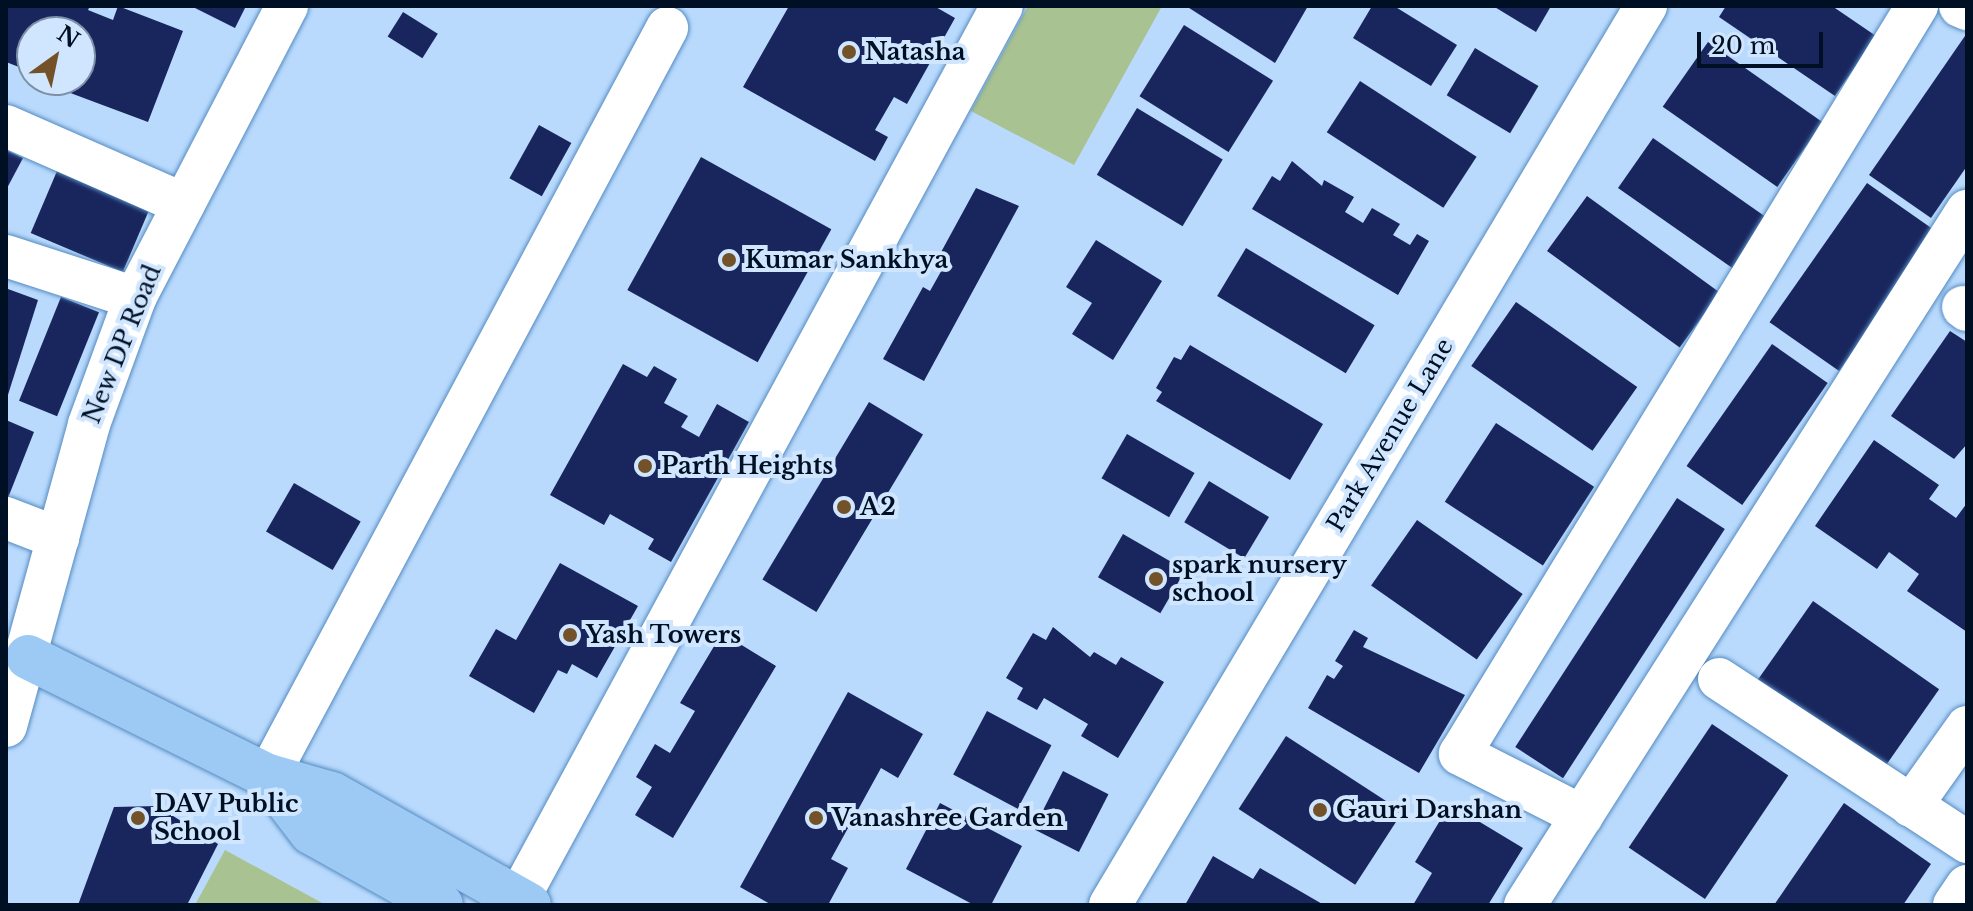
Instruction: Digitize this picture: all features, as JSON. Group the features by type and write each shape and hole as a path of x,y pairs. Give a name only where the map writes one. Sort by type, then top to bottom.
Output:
{"main road":[{"path":"17,673 268,776 332,794 521,903"},
{"path":"268,776 311,832 441,905"}],"street":[{"name":"New DP Road","path":"6,726 17,673 89,424 135,298 287,6"},
{"path":"521,903 1002,6"},
{"name":"Park Avenue Lane","path":"1110,905 1646,6"},
{"path":"1582,816 1460,754 1917,6"},
{"path":"1960,6 1967,9"},
{"path":"268,776 667,28"},
{"path":"6,126 184,204"},
{"path":"1525,905 1967,211"},
{"path":"6,256 135,298"},
{"path":"6,518 58,538"},
{"path":"1719,679 1967,842"},
{"path":"1911,806 1967,727"},
{"path":"1954,905 1967,886"}],"green space":[{"path":"1028,6 1162,6 1074,165 971,111"},
{"path":"225,850 326,905 195,905"}],"building":[{"path":"6,6 90,6 88,10 113,20 118,6 183,31 148,122 78,96 96,96 96,16 16,16 16,66 6,62"},
{"path":"191,6 246,6 235,28"},
{"name":"Natasha","path":"789,6 934,6 955,18 907,104 894,97 875,130 888,137 875,161 743,87"},
{"path":"1186,6 1308,6 1275,63"},
{"path":"1372,6 1394,6 1457,45 1431,86 1353,38"},
{"path":"1493,6 1551,6 1536,32"},
{"path":"1726,6 1832,6 1876,36 1835,96 1719,17"},
{"path":"403,12 438,34 422,58 388,37"},
{"path":"1184,25 1273,81 1229,152 1139,96"},
{"path":"1967,33 1967,166 1931,218 1869,175"},
{"path":"1708,42 1823,122 1777,187 1663,107"},
{"path":"1475,48 1538,86 1510,133 1447,95"},
{"path":"1360,81 1477,157 1443,208 1327,132"},
{"path":"1137,108 1223,160 1183,226 1097,175"},
{"path":"539,125 571,143 542,196 509,178"},
{"path":"1653,138 1770,220 1735,270 1618,188"},
{"path":"6,150 23,158 6,190"},
{"name":"Kumar Sankhya","path":"701,157 831,229 758,362 627,290"},
{"path":"1292,161 1322,186 1324,180 1354,197 1345,212 1363,223 1372,208 1400,224 1393,235 1410,245 1417,234 1429,241 1398,295 1252,209 1272,176 1280,181"},
{"path":"60,164 152,203 123,272 31,233"},
{"path":"1867,183 1937,232 1839,371 1769,322"},
{"path":"976,188 1019,206 924,381 883,359 923,287 930,291 948,259 940,254"},
{"path":"1587,196 1720,292 1680,347 1547,251"},
{"path":"1096,240 1162,281 1113,360 1072,334 1092,303 1066,287"},
{"path":"1246,248 1375,325 1346,373 1217,296"},
{"path":"8,289 38,300 6,401 6,294"},
{"path":"61,297 99,312 57,416 19,401"},
{"path":"1516,302 1637,387 1592,451 1471,366"},
{"path":"1950,331 1967,342 1967,444 1954,459 1891,416"},
{"path":"1772,344 1828,383 1742,505 1687,466"},
{"path":"1190,345 1323,424 1290,480 1156,401 1162,392 1156,388 1174,357 1181,360"},
{"name":"Parth Heights","path":"623,364 647,377 654,366 677,379 664,403 688,416 681,427 699,437 717,404 749,422 671,562 648,549 654,539 610,514 604,525 550,495"},
{"name":"A2","path":"869,402 923,434 816,612 762,579"},
{"path":"6,420 34,432 6,503"},
{"path":"1496,423 1594,487 1543,566 1445,502"},
{"path":"1127,434 1195,473 1169,517 1102,478"},
{"path":"1874,440 1939,485 1929,499 1956,518 1967,503 1967,632 1907,591 1919,574 1889,552 1877,569 1815,526"},
{"path":"1209,481 1269,517 1244,558 1184,522"},
{"path":"294,483 361,522 333,570 266,531"},
{"path":"1677,498 1725,529 1563,778 1515,747"},
{"path":"1417,520 1523,594 1477,660 1371,586"},
{"path":"1123,534 1185,570 1160,613 1098,577"},
{"name":"Yash Towers","path":"560,563 638,606 597,678 572,664 567,674 558,670 534,713 469,676 496,629 516,640"},
{"path":"1813,601 1939,689 1882,770 1756,682"},
{"path":"1053,627 1090,657 1094,652 1116,665 1121,657 1164,682 1118,758 1081,736 1088,724 1044,698 1037,710 1017,699 1023,688 1006,678 1033,633 1046,640"},
{"path":"1354,630 1368,638 1363,647 1465,695 1419,773 1308,708 1327,675 1334,679 1343,666 1335,661"},
{"path":"722,633 776,666 673,838 635,815 652,787 636,777 655,744 670,753 695,711 680,703"},
{"name":"Vanashree Garden","path":"848,692 923,734 898,778 881,768 831,859 848,868 828,905 772,905 740,887"},
{"path":"987,711 1051,745 1018,809 953,775"},
{"path":"1712,724 1788,775 1705,899 1629,848"},
{"name":"Gauri Darshan","path":"1286,736 1403,812 1355,885 1239,809"},
{"path":"1063,771 1108,794 1079,852 1033,829"},
{"path":"940,803 1022,846 991,905 974,905 906,869"},
{"path":"1844,803 1931,864 1903,905 1774,905"},
{"path":"1450,804 1523,848 1488,905 1413,905 1432,873 1415,862"},
{"path":"157,806 218,844 187,905 78,905 114,807"},
{"path":"1213,856 1253,879 1260,868 1324,905 1185,905"}],"place":[{"name":"Natasha","path":"849,52"},
{"name":"Kumar Sankhya","path":"729,260"},
{"name":"Parth Heights","path":"645,466"},
{"name":"A2","path":"844,507"},
{"name":"spark nursery school","path":"1156,579"},
{"name":"Yash Towers","path":"570,635"},
{"name":"Gauri Darshan","path":"1320,810"},
{"name":"DAV Public School","path":"138,818"},
{"name":"Vanashree Garden","path":"816,818"}]}
